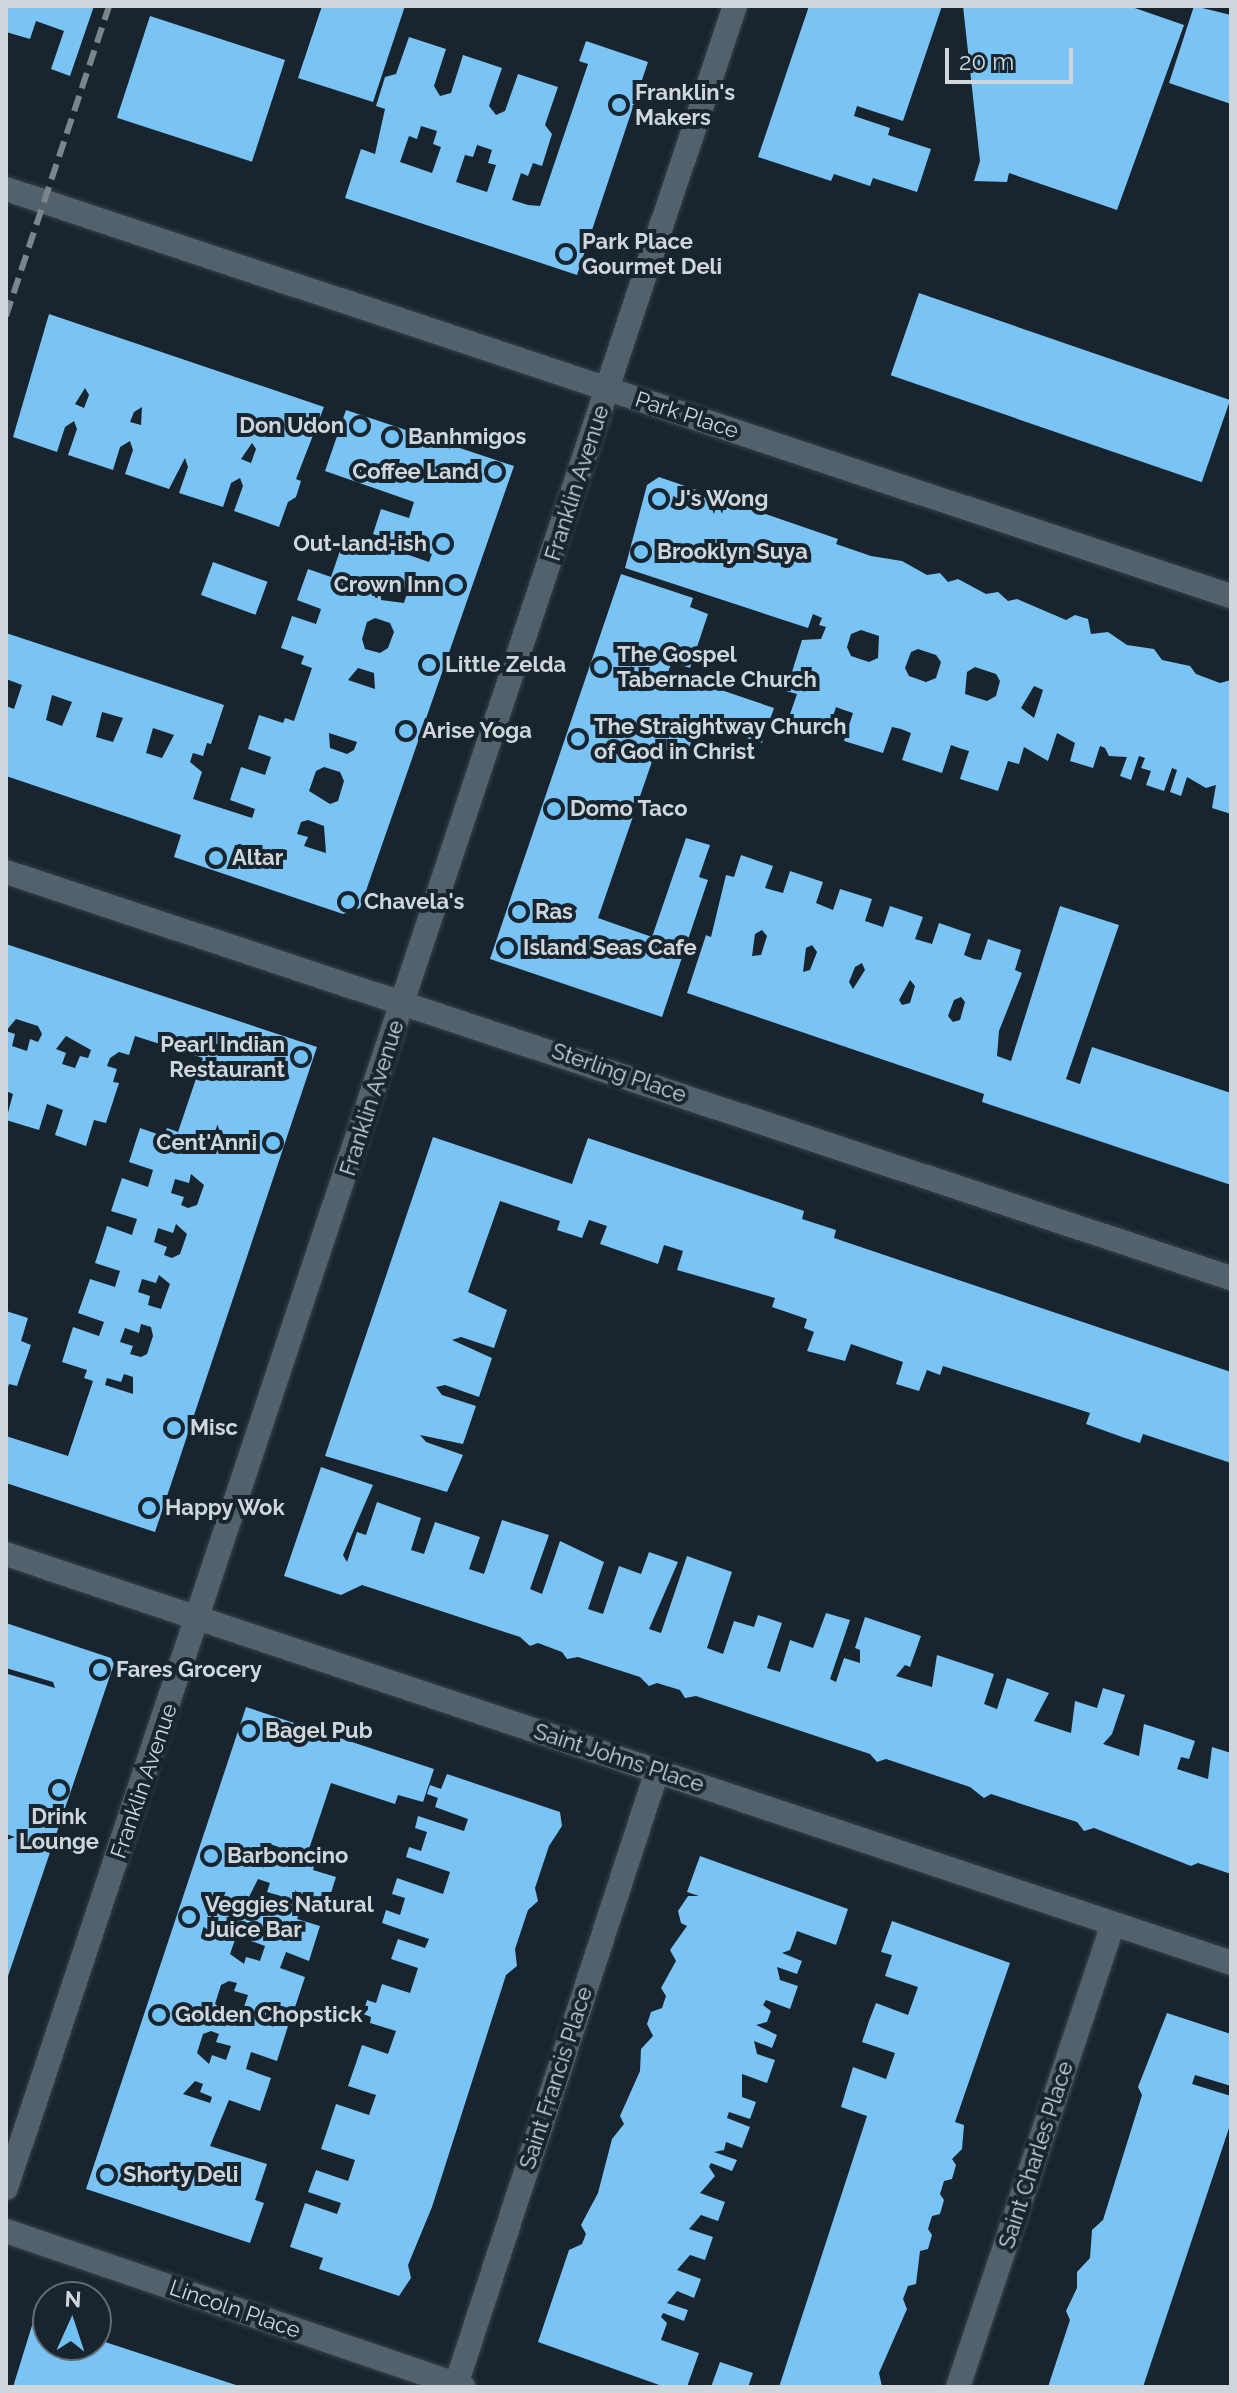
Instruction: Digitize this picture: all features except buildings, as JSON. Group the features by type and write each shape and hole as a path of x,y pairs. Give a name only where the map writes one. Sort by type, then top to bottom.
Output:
{"street":[{"name":"Franklin Avenue","path":"6,2188 199,1618 735,6"},
{"name":"Park Place","path":"6,189 1231,596"},
{"name":"Sterling Place","path":"6,872 1231,1278"},
{"name":"Saint Johns Place","path":"6,1554 1231,1963"},
{"name":"Saint Francis Place","path":"460,2386 657,1771"},
{"name":"Saint Charles Place","path":"958,2387 1113,1924"},
{"name":"Lincoln Place","path":"6,2231 460,2386"}],"railway":[{"path":"6,316 109,6"}],"place":[{"name":"Franklin's Makers","path":"619,105"},
{"name":"Park Place Gourmet Deli","path":"566,254"},
{"name":"Don Udon","path":"360,426"},
{"name":"Banhmigos","path":"392,437"},
{"name":"Coffee Land","path":"495,472"},
{"name":"J's Wong","path":"659,499"},
{"name":"Out-land-ish","path":"443,544"},
{"name":"Brooklyn Suya","path":"641,552"},
{"name":"Crown Inn","path":"456,585"},
{"name":"Little Zelda","path":"429,665"},
{"name":"The Gospel Tabernacle Church","path":"601,667"},
{"name":"Arise Yoga","path":"406,731"},
{"name":"The Straightway Church of God in Christ","path":"578,739"},
{"name":"Domo Taco","path":"554,809"},
{"name":"Altar","path":"216,858"},
{"name":"Chavela's","path":"348,902"},
{"name":"Ras","path":"519,912"},
{"name":"Island Seas Cafe","path":"507,948"},
{"name":"Pearl Indian Restaurant","path":"301,1057"},
{"name":"Cent'Anni","path":"273,1143"},
{"name":"Misc","path":"174,1428"},
{"name":"Happy Wok","path":"149,1508"},
{"name":"Fares Grocery","path":"100,1670"},
{"name":"Bagel Pub","path":"249,1731"},
{"name":"Drink Lounge","path":"59,1790"},
{"name":"Barboncino","path":"211,1856"},
{"name":"Veggies Natural Juice Bar","path":"189,1917"},
{"name":"Golden Chopstick","path":"159,2015"},
{"name":"Shorty Deli","path":"107,2175"}]}
